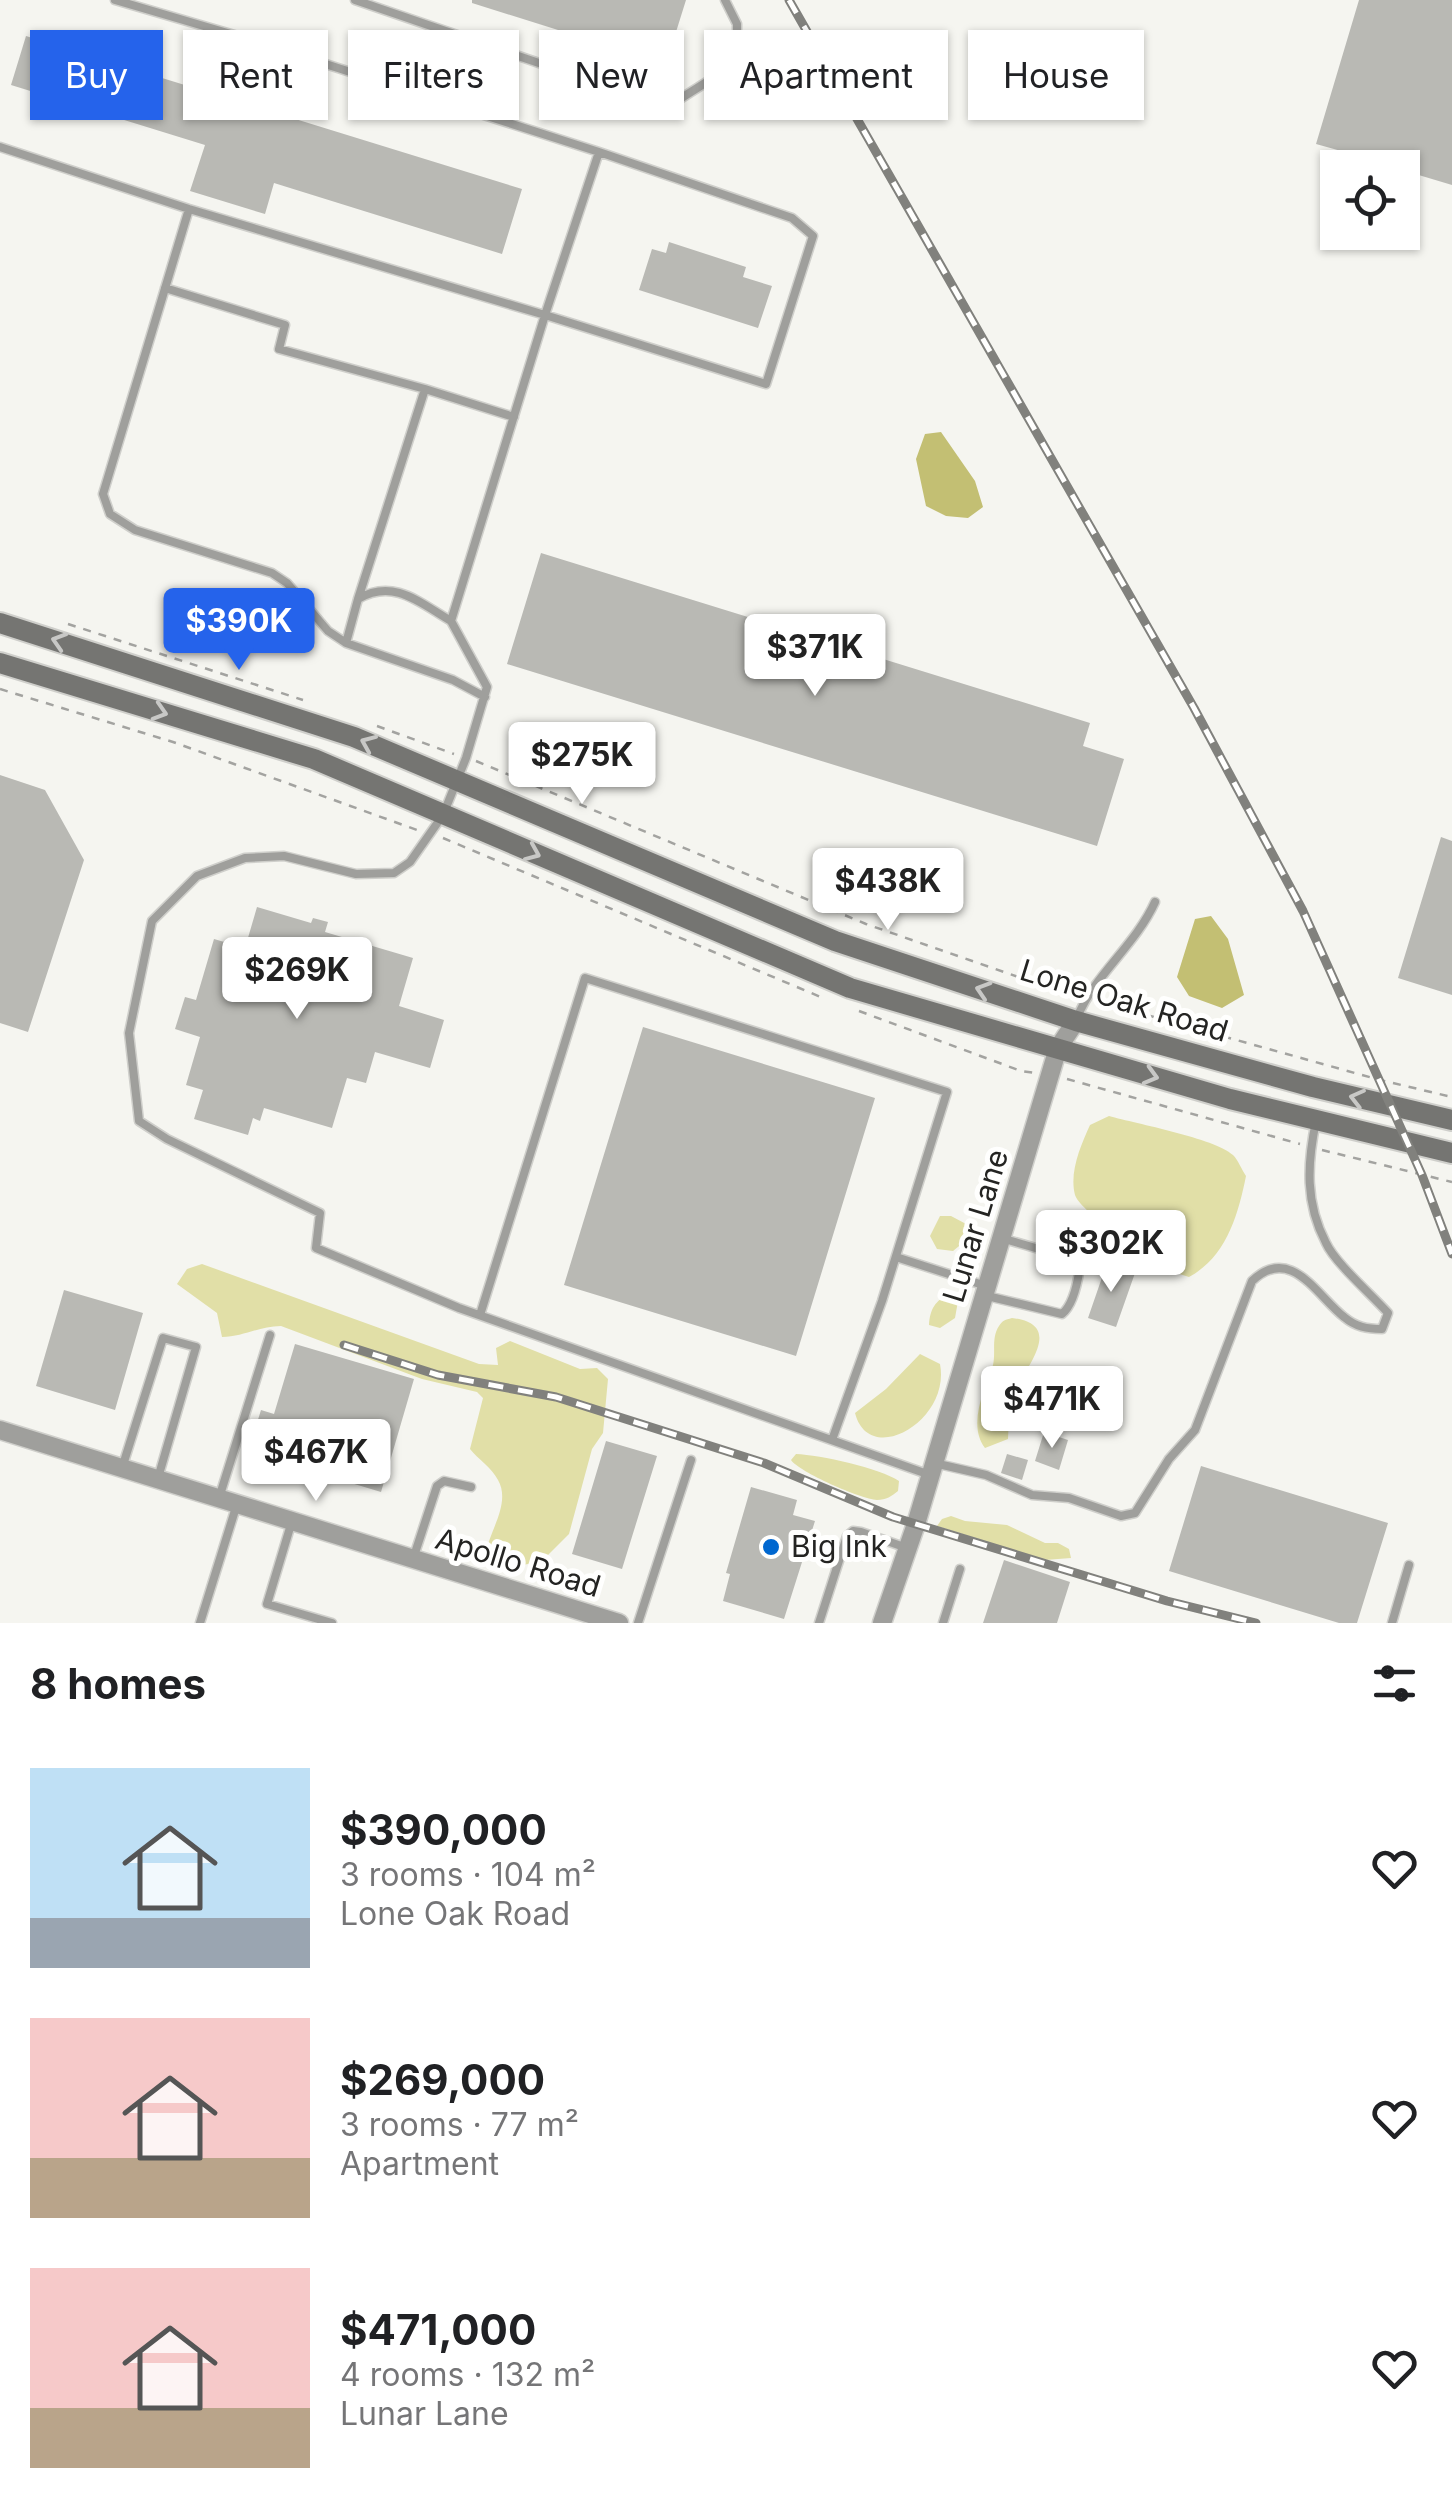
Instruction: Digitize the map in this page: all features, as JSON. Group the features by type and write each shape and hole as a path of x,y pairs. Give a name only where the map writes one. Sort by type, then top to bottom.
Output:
{"main road":[{"name":"Lone Oak Road","path":"0,623 354,738 834,941 1076,1021 1313,1087 1452,1120"},
{"path":"0,663 314,759 850,988 1316,1122 1452,1153"}],"street":[{"name":"Lunar Lane","path":"882,1623 1058,1048 1076,1021"},
{"name":"Apollo Road","path":"0,1430 412,1558 583,1618 618,1623"}],"lane":[{"path":"0,147 766,384 813,236 792,218 600,152 115,0"},
{"path":"355,0 574,76 672,104 713,78 737,52 737,24 725,0"},
{"path":"452,621 600,152"},
{"path":"189,208 103,494 110,514 135,530 272,573 287,583 328,631 346,643 452,680 485,696"},
{"path":"165,288 285,326 279,349 514,417"},
{"path":"346,643 425,389"},
{"path":"358,599 373,590 388,588 452,621 487,687 458,782 443,815 410,862 394,873 356,874 284,856 246,858 197,876 152,921 129,1033 139,1121 167,1139 320,1214 316,1248 480,1316 832,1440 932,1469 986,1475 1032,1495 1069,1498 1121,1516 1134,1514 1194,1430 1252,1281 1261,1272 1280,1268 1299,1274 1345,1318 1366,1329 1382,1329 1388,1313 1326,1245 1308,1188 1310,1146 1316,1122"},
{"path":"1076,1021 1084,999 1142,929 1154,902"},
{"path":"480,1316 585,978 948,1092 832,1440"},
{"path":"896,1257 985,1291 1062,1314 1069,1306 1080,1266 1070,1258 1001,1238"},
{"path":"200,1623 270,1335"},
{"path":"122,1468 163,1338 196,1347 158,1479"},
{"path":"638,1623 691,1460"},
{"path":"412,1558 437,1486 444,1482 470,1487"},
{"path":"292,1521 267,1604 332,1623"},
{"path":"819,1623 853,1531 907,1548"},
{"path":"1392,1623 1409,1565"},
{"path":"943,1623 960,1568"}],"path":[{"path":"57,621 312,703"},
{"path":"0,689 173,742 456,842 822,997"},
{"path":"364,721 466,758 866,924 1084,999 1452,1097"},
{"path":"854,1009 1021,1071 1050,1074 1452,1182"}],"shaded area":[{"path":"941,432 975,481 983,507 968,518 946,516 926,506 916,459 925,434"},
{"path":"1211,916 1228,939 1244,995 1222,1008 1189,996 1177,977 1195,919"},
{"path":"1109,1116 1193,1137 1223,1149 1235,1157 1246,1176 1239,1206 1221,1247 1202,1269 1189,1277 1135,1252 1112,1235 1076,1197 1074,1177 1083,1141 1090,1125"},
{"path":"940,1216 951,1216 971,1230 953,1251 937,1249 930,1236"},
{"path":"202,1264 479,1364 498,1365 496,1348 510,1341 580,1369 597,1368 608,1379 603,1433 592,1449 569,1534 546,1557 533,1563 513,1567 486,1552 502,1498 495,1476 470,1449 483,1398 477,1392 422,1379 281,1326 222,1337 217,1313 177,1284 187,1269"},
{"path":"949,1294 958,1301 955,1318 940,1328 929,1325 934,1306"},
{"path":"1012,1318 1036,1327 1039,1344 1014,1397 1008,1439 985,1448 978,1428 979,1406 993,1365 997,1331 1003,1321"},
{"path":"920,1354 940,1364 940,1385 922,1419 891,1437 876,1437 863,1429 855,1413 886,1389"},
{"path":"796,1454 878,1471 899,1481 898,1491 880,1500 858,1495 796,1465 791,1460"},
{"path":"951,1516 1007,1525 1045,1543 1058,1543 1069,1549 1071,1558 1045,1560 937,1526"}],"building":[{"path":"686,0 677,30 558,30 472,3"},
{"path":"1359,0 1452,0 1452,185 1420,175 1420,150 1338,150 1316,144"},
{"path":"26,36 30,37 30,91 11,85"},
{"path":"163,78 183,84 183,120 298,120 522,189 502,254 274,183 265,214 190,191 205,145 124,120 163,120"},
{"path":"669,242 746,267 743,277 772,286 758,328 639,290 652,249 666,253"},
{"path":"541,553 1090,723 1083,746 1124,759 1097,846 507,664"},
{"path":"0,775 45,790 84,860 28,1032 0,1023"},
{"path":"1441,837 1452,841 1452,995 1398,978"},
{"path":"257,907 311,923 313,918 328,922 325,932 413,958 399,1006 444,1020 430,1068 375,1052 366,1083 347,1078 332,1128 264,1108 260,1121 253,1118 248,1135 194,1119 203,1090 186,1085 200,1037 175,1029 185,997 196,1000 214,939 245,948"},
{"path":"643,1027 875,1098 796,1356 564,1285"},
{"path":"1107,1263 1135,1273 1116,1327 1088,1318"},
{"path":"64,1290 143,1313 115,1410 36,1386"},
{"path":"295,1344 414,1379 381,1492 248,1452 261,1410 274,1414"},
{"path":"1044,1432 1068,1440 1059,1470 1035,1461"},
{"path":"606,1441 657,1456 622,1569 572,1554"},
{"path":"1007,1454 1028,1460 1022,1480 1001,1473"},
{"path":"1201,1466 1388,1523 1357,1623 1339,1623 1169,1571"},
{"name":"Big Ink","path":"751,1487 797,1500 793,1515 815,1521 784,1619 723,1601 730,1574 726,1573"},
{"path":"1004,1560 1070,1582 1057,1623 983,1623"}],"railway":[{"path":"789,0 1194,708 1303,911 1422,1175 1452,1254"},
{"path":"344,1345 438,1375 556,1397 764,1463 893,1517 1167,1601 1256,1623"}],"place":[{"name":"Big Ink","path":"771,1547"}]}
